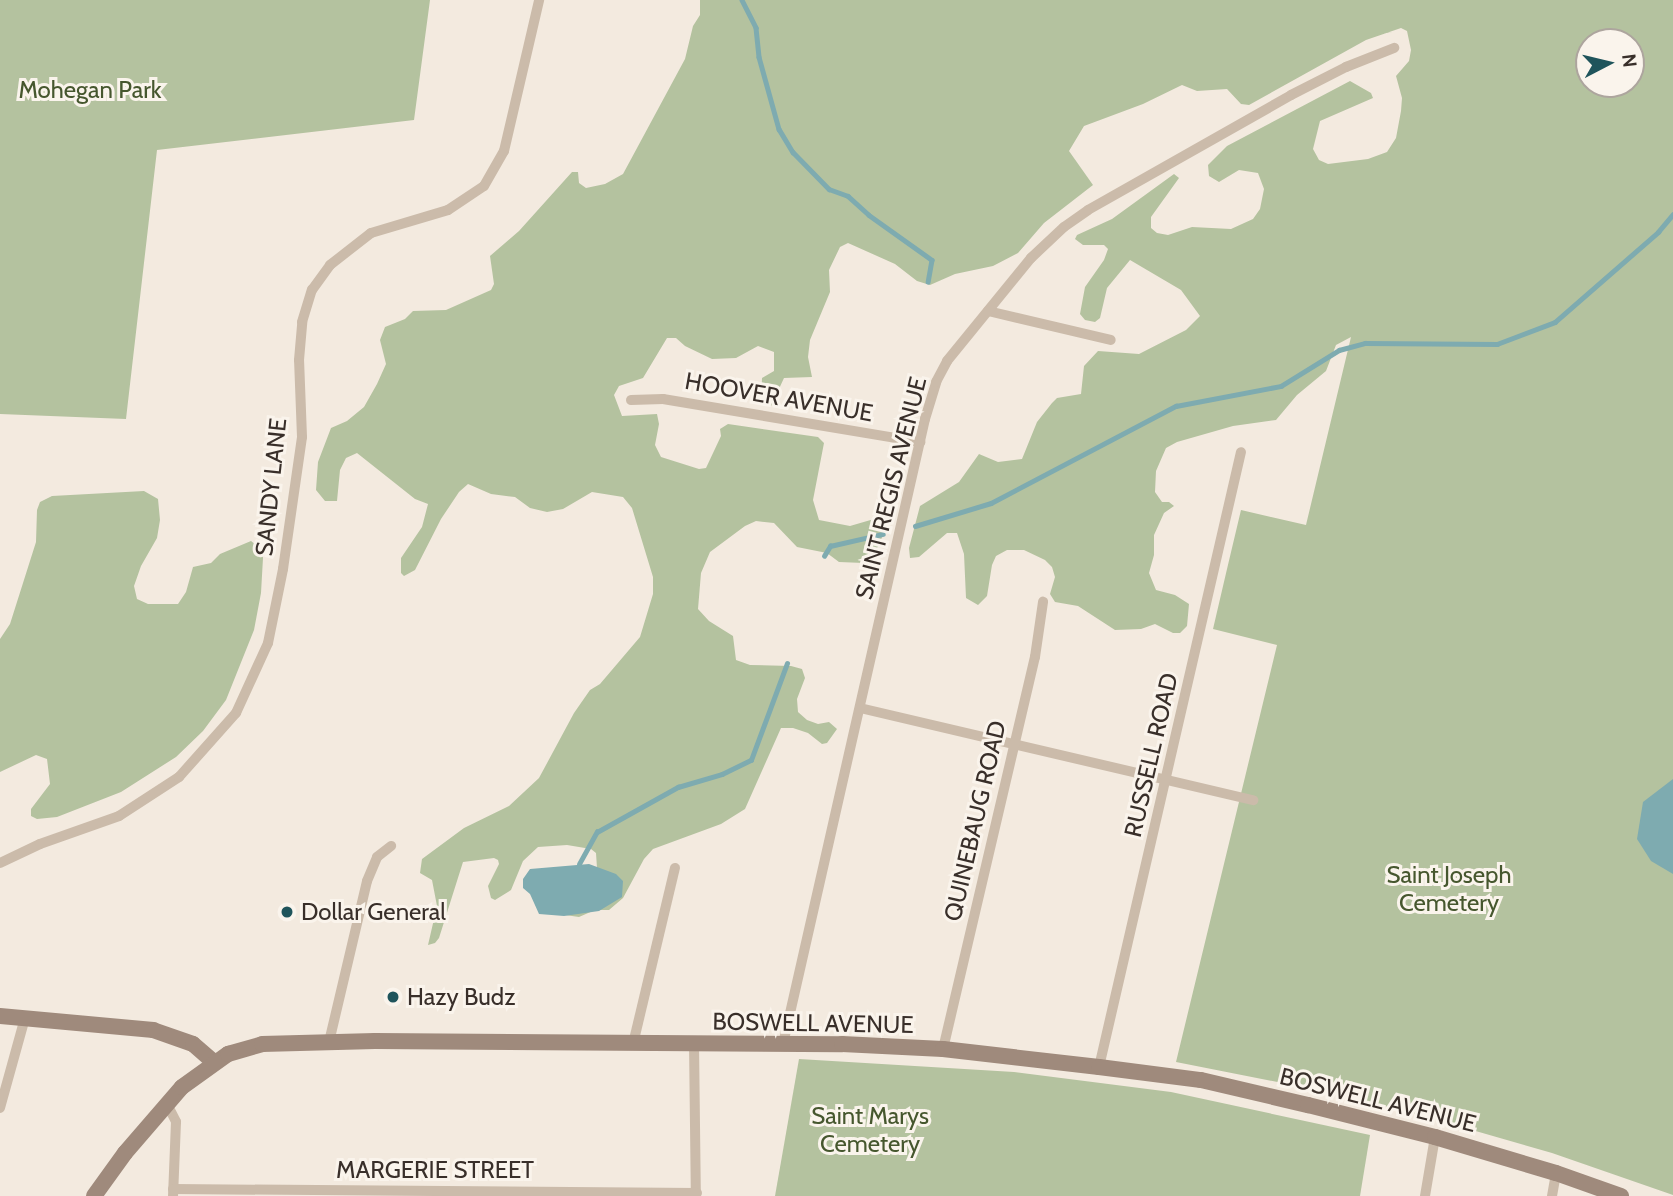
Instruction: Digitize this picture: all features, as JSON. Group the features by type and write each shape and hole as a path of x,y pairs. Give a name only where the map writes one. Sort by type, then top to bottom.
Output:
{"main road":[{"path":"0,1016 159,1031 193,1044 214,1062"},
{"name":"BOSWELL AVENUE","path":"94,1196 167,1104 187,1083 214,1062 254,1045 329,1042 783,1044 943,1049 1099,1067 1201,1080 1436,1137 1556,1173 1621,1196"}],"street":[{"name":"SANDY LANE","path":"0,863 40,844 119,816 179,777 236,713 268,643 283,569 302,437 299,360 302,322 312,289 330,265 371,233 448,211 484,186 504,151 539,0"},
{"name":"SAINT REGIS AVENUE","path":"783,1044 920,443 942,371 1039,250 1088,210 1290,95 1357,62 1394,48"},
{"path":"988,311 1111,340"},
{"name":"HOOVER AVENUE","path":"631,400 663,399 920,443"},
{"name":"RUSSELL ROAD","path":"1099,1067 1241,452"},
{"name":"QUINEBAUG ROAD","path":"943,1049 1035,657 1043,602"},
{"path":"860,708 1253,800"},
{"path":"329,1042 367,881 377,857 391,846"},
{"path":"633,1044 675,868"},
{"path":"0,1108 25,1018"},
{"path":"694,1044 697,1194"},
{"path":"167,1104 176,1122 173,1193"},
{"path":"1425,1196 1436,1137"},
{"path":"1552,1196 1556,1173"},
{"name":"MARGERIE STREET","path":"173,1193 697,1194"}],"green space":[{"name":"Mohegan Park","path":"0,0 430,0 414,120 157,150 126,419 0,414"},
{"name":"Saint Joseph Cemetery","path":"700,0 1673,0 1673,1195 1552,1153 1413,1113 1318,1090 1176,1062 1277,645 1213,629 1241,510 1306,525 1351,337 1336,345 1326,371 1297,395 1276,420 1233,426 1177,442 1166,448 1156,471 1155,492 1162,502 1169,502 1174,506 1164,513 1154,535 1154,555 1149,573 1156,590 1175,595 1189,604 1187,626 1180,633 1173,633 1155,624 1141,629 1115,630 1078,606 1055,602 1050,594 1055,577 1052,567 1045,560 1024,550 1007,550 996,556 987,596 978,605 966,598 964,554 957,533 947,533 919,557 910,558 909,548 920,506 959,482 979,454 998,462 1022,459 1037,422 1052,403 1057,398 1081,394 1084,366 1098,351 1139,354 1186,330 1200,316 1181,290 1130,260 1107,288 1100,318 1095,322 1085,320 1080,314 1085,287 1104,260 1108,249 1104,245 1083,245 1075,239 1077,235 1112,219 1174,174 1179,178 1151,217 1151,228 1157,233 1168,235 1192,227 1231,229 1253,219 1260,209 1264,189 1258,173 1239,170 1219,182 1209,176 1208,165 1227,146 1350,81 1371,93 1373,98 1320,121 1313,149 1319,160 1328,164 1368,159 1387,152 1396,138 1401,111 1402,98 1396,76 1409,61 1411,50 1407,31 1401,28 1366,40 1249,105 1241,104 1227,89 1197,91 1182,85 1143,104 1084,126 1069,151 1093,185 1044,223 1018,253 993,266 955,274 930,285 917,281 895,264 848,243 840,247 829,270 830,292 810,340 808,357 812,377 784,378 771,406 761,403 762,378 774,371 774,352 758,346 736,358 712,359 685,346 676,338 667,338 643,378 619,386 614,395 622,416 657,414 659,424 655,445 661,457 699,469 706,468 721,436 720,429 728,424 818,437 824,443 813,500 819,520 850,526 874,519 884,520 883,535 874,555 864,563 839,562 827,553 797,547 774,523 756,521 710,552 701,573 698,609 709,621 733,636 736,660 750,665 791,666 802,669 805,678 797,699 798,712 807,720 818,724 829,722 837,729 827,743 822,744 808,733 793,728 781,728 745,809 721,824 653,849 644,859 623,898 609,910 595,910 579,917 565,915 597,868 596,853 591,849 567,845 538,847 523,861 511,890 495,900 491,898 488,886 499,864 498,860 494,858 463,862 439,938 428,945 437,906 432,880 420,873 422,859 464,828 509,806 539,778 574,713 590,690 600,684 640,637 653,594 653,577 632,508 623,497 592,492 563,509 547,512 530,508 515,497 491,494 468,484 459,492 441,519 415,570 404,576 401,573 401,558 422,527 428,504 415,499 357,453 346,458 340,470 337,501 325,501 316,490 318,462 331,428 347,421 364,407 377,384 386,364 380,340 385,327 405,319 413,311 446,310 491,290 494,284 490,256 519,231 572,172 578,172 579,183 586,188 605,184 623,174 685,59 693,26 700,15"},
{"path":"144,491 158,499 160,520 157,538 141,566 134,586 137,599 148,604 178,604 186,592 193,567 211,563 220,554 251,541 262,550 263,558 261,593 254,630 226,700 203,731 176,757 121,792 57,817 37,819 31,816 31,809 50,784 47,759 36,755 0,772 0,639 10,624 36,542 37,510 40,502 52,496"},
{"name":"Saint Marys Cemetery","path":"799,1059 1014,1072 1171,1092 1370,1135 1360,1196 775,1196"}],"water":[{"path":"1673,779 1673,874 1651,861 1637,839 1643,802"},
{"path":"589,864 616,874 623,881 622,897 599,911 564,916 539,914 530,894 523,888 523,879 530,869"}],"waterway":[{"path":"742,0 756,28 759,57 779,129 793,152 829,189 848,196 869,215 932,260 928,282"},
{"path":"915,526 991,503 1176,406 1281,386 1339,350 1365,343 1497,344 1555,322 1658,232 1673,214"},
{"path":"824,556 830,546 883,534"},
{"path":"579,864 597,832 678,787 722,774 751,760 787,663"}],"place":[{"name":"Dollar General","path":"287,912"},
{"name":"Hazy Budz","path":"393,997"}]}
